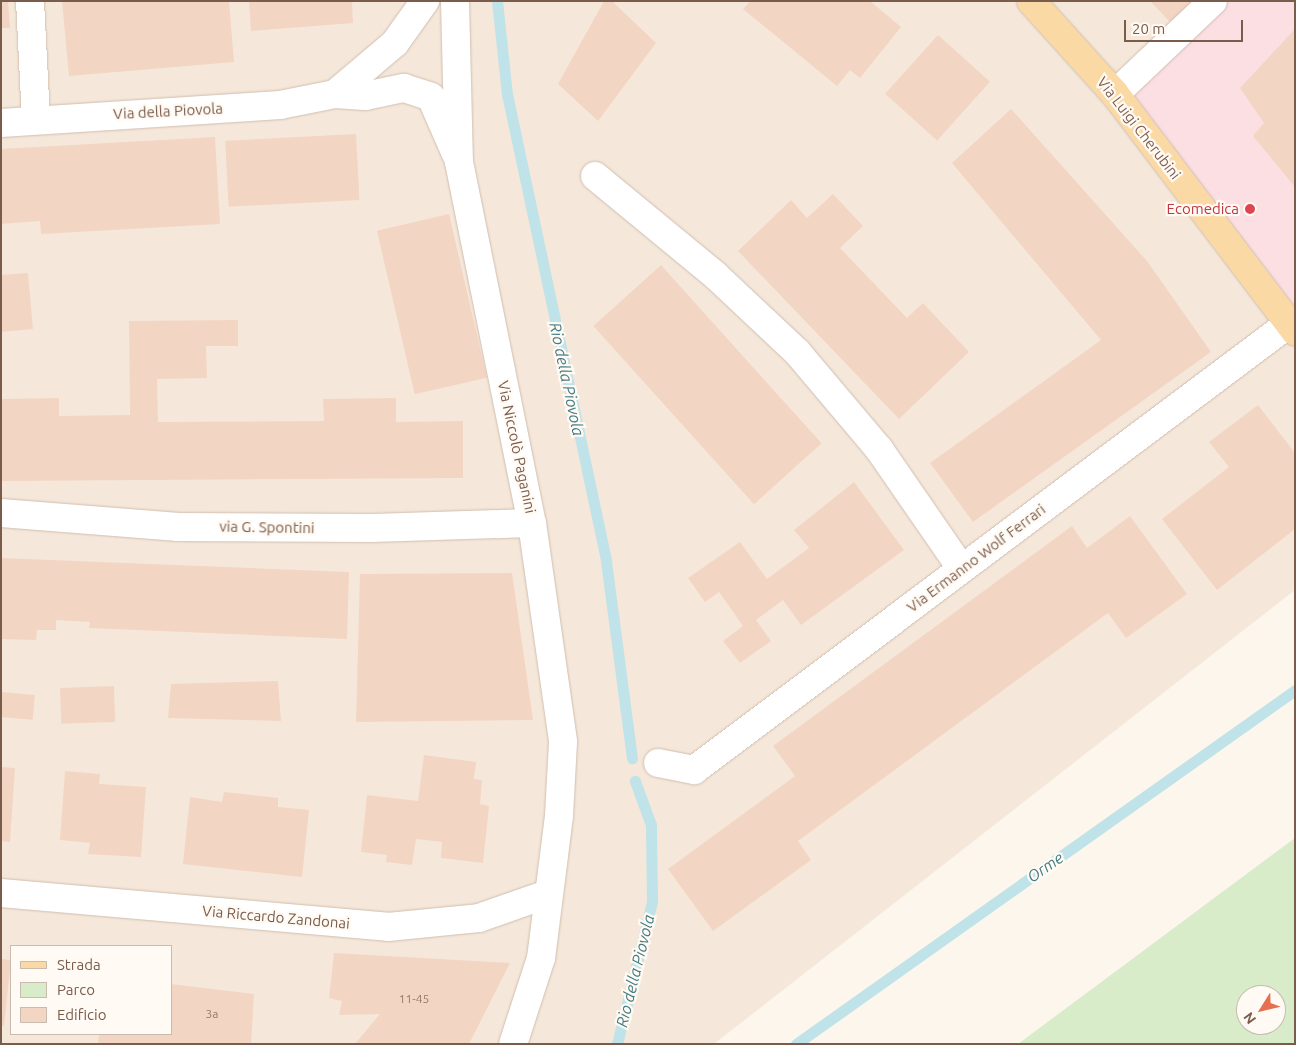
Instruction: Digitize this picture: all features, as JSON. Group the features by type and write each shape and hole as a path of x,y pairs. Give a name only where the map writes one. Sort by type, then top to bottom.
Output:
{"main road":[{"name":"Via Luigi Cherubini","path":"1031,1 1115,94 1291,328"}],"street":[{"path":"30,1 36,119"},
{"name":"Via della Piovola","path":"335,94 395,44 425,1"},
{"name":"Via Niccolò Paganini","path":"456,1 459,162 532,523 563,742 559,816 547,894 541,958 512,1044"},
{"path":"1115,94 1212,1"},
{"name":"Via della Piovola","path":"1,123 36,119 280,105 335,94 365,96 404,88 431,97 459,162"},
{"path":"595,176 715,275 797,352 879,449 961,568"},
{"name":"Via Ermanno Wolf Ferrari","path":"658,763 694,770 961,568 1291,328"},
{"name":"via G. Spontini","path":"1,513 178,526 372,528 532,523"},
{"name":"Via Riccardo Zandonai","path":"1,893 388,927 479,918 547,894"}],"shaded area":[{"path":"1,1 1295,1 1295,590 714,1044 1,1044"},
{"name":"Ecomedica","path":"1213,1 1295,1 1295,323 1115,94"}],"green space":[{"path":"1295,838 1295,1044 1018,1044"}],"building":[{"path":"1,1 8,1 10,28 1,28"},
{"path":"62,1 229,1 234,62 69,76"},
{"path":"249,1 352,1 353,23 251,31"},
{"path":"604,1 612,1 656,43 598,121 558,84"},
{"path":"750,1 870,1 901,27 860,78 850,70 837,86 743,9"},
{"path":"1150,1 1195,1 1172,24"},
{"path":"1295,29 1295,187 1253,136 1264,123 1240,88"},
{"path":"938,35 990,82 937,141 885,94"},
{"path":"1011,109 1147,261 1211,352 973,522 930,463 1101,340 952,163"},
{"path":"356,134 359,200 229,207 225,141"},
{"path":"215,137 220,224 41,234 40,221 1,224 1,149"},
{"path":"833,194 863,226 840,248 907,318 923,303 969,352 899,419 738,251 791,200 807,218"},
{"path":"449,214 487,378 415,394 377,231"},
{"path":"661,265 822,443 754,504 593,326"},
{"path":"28,273 33,329 1,332 1,275"},
{"path":"238,320 238,346 206,346 207,378 157,379 158,422 324,421 323,399 396,398 396,422 463,421 463,478 1,481 1,399 59,398 59,416 130,415 129,321"},
{"path":"1258,405 1295,453 1295,529 1217,590 1162,519 1229,467 1209,442"},
{"path":"854,482 904,550 801,625 783,600 756,620 771,641 740,663 723,641 743,626 719,592 705,602 688,578 740,542 767,579 809,548 794,530"},
{"path":"1130,516 1187,594 1126,638 1108,613 798,841 811,860 713,931 668,869 795,776 773,746 1072,526 1087,548"},
{"path":"1,558 349,572 347,639 89,628 90,622 56,620 56,630 37,630 36,640 1,639"},
{"path":"512,573 533,720 356,722 360,574"},
{"path":"278,681 281,721 168,718 171,684"},
{"path":"114,686 115,722 61,724 60,688"},
{"path":"1,692 35,695 33,720 1,717"},
{"path":"424,755 476,762 474,779 482,780 480,804 489,806 483,863 441,858 442,842 416,839 412,865 386,862 387,855 361,852 367,795 418,801"},
{"path":"1,767 15,768 10,842 1,841"},
{"path":"65,771 100,774 99,784 146,787 141,857 88,854 90,843 60,840"},
{"path":"224,792 278,798 278,807 309,810 302,877 183,864 190,797 222,802"},
{"path":"334,953 510,963 469,1044 355,1044 380,1014 339,1015 342,1001 329,998"},
{"path":"1,959 10,960 4,1026 1,1025"},
{"path":"172,984 254,994 251,1044 98,1044 99,1035 172,1035"}],"waterway":[{"name":"Rio della Piovola","path":"497,1 507,94 606,561 632,758"},
{"name":"Orme","path":"796,1044 1295,690"},
{"name":"Rio della Piovola","path":"617,1044 652,901 651,825 635,781"}],"place":[{"name":"Ecomedica","path":"1250,209"}]}
